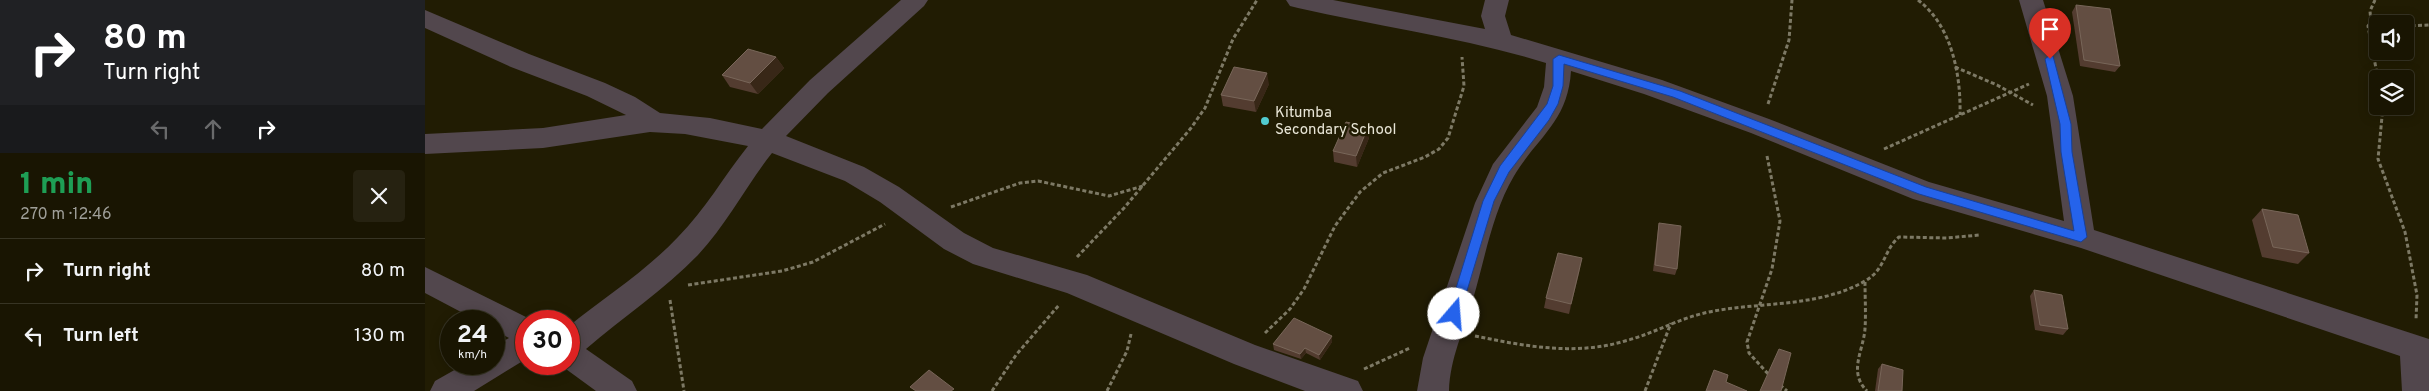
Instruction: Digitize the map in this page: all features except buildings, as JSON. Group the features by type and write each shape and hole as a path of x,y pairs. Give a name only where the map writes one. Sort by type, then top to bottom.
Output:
{"street":[{"path":"580,337 666,279 719,210 750,161 766,142 820,85 916,0"},
{"path":"1299,0 1371,17 1488,38 1677,94 1923,191 2081,237 2422,350 2418,391"},
{"path":"1488,38 1497,0"},
{"path":"2031,0 2055,74 2065,124 2067,152 2081,237"},
{"path":"425,18 533,65 614,97 642,112 654,122"},
{"path":"1433,391 1433,379 1438,360 1489,201 1504,169 1545,118 1553,104 1558,86 1559,59"},
{"path":"425,144 542,138 654,122 713,128 797,150 877,186 955,243 983,256 1067,280 1243,354 1338,388"},
{"path":"425,279 515,326"},
{"path":"580,362 621,391"},
{"path":"446,391 473,375"}],"path":[{"path":"992,391 1067,280 1205,108 1233,39 1257,0"},
{"path":"1787,391 1765,372 1749,353 1747,342 1771,269 1779,221 1760,126 1789,44 1793,16 1792,0"},
{"path":"1918,0 1933,12 1950,51 1961,97 1960,116"},
{"path":"2370,15 2369,11 2375,0"},
{"path":"2414,26 2429,25"},
{"path":"1243,354 1290,309 1304,289 1335,226 1360,192 1383,173 1425,157 1439,149 1448,138 1465,86 1461,58 1488,38"},
{"path":"1955,67 2011,92 2065,124"},
{"path":"1854,163 2011,92"},
{"path":"2382,115 2378,159 2405,232 2417,295 2422,350"},
{"path":"684,391 666,279 717,282 782,271 813,262 881,226 916,214 943,210 1020,183 1038,181 1109,196 1143,186"},
{"path":"1338,388 1449,330 1518,344 1565,350 1622,342 1672,322 1743,306 1759,306 1856,287 1879,272 1889,251 1899,237 1947,238 1983,234"},
{"path":"1865,281 1865,329 1857,369 1859,383 1867,391"},
{"path":"1107,391 1127,351 1136,310"},
{"path":"1645,391 1672,322"}],"place":[{"name":"Kitumba Secondary School","path":"1265,121"}],"route":[{"path":"1454,314 1489,201 1504,169 1545,118 1553,104 1558,86 1559,59 1677,94 1923,191 2081,237 2074,204 2065,124 2050,59"}]}
